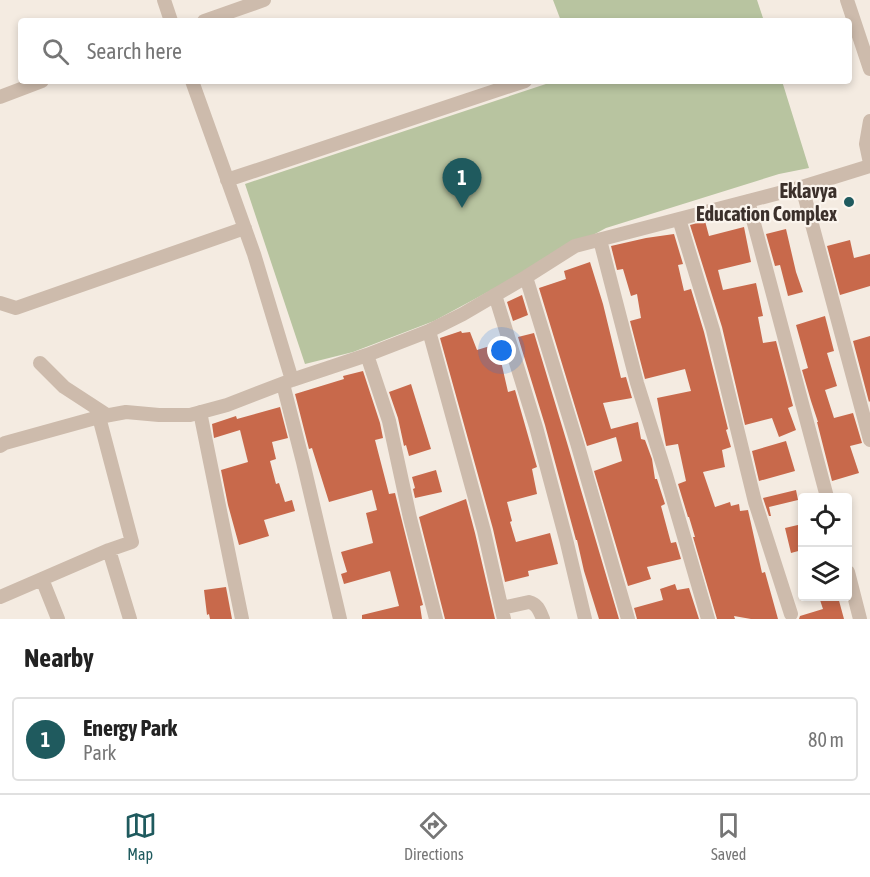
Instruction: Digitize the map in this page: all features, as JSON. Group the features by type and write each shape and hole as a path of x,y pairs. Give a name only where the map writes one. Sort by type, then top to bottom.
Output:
{"street":[{"path":"164,0 170,18"},
{"path":"213,18 264,0"},
{"path":"847,0 870,69"},
{"path":"0,97 34,84"},
{"path":"193,84 244,228 287,382 303,462 340,619"},
{"path":"227,180 516,84"},
{"path":"0,446 103,416 126,412 159,416 189,415 227,405 367,355 429,331 526,277 575,246 802,187 870,164 866,144 870,121"},
{"path":"802,187 870,440"},
{"path":"748,201 827,493"},
{"path":"679,219 713,330 755,502 791,614"},
{"path":"0,303 16,308 244,228"},
{"path":"600,240 637,383 708,619"},
{"path":"526,277 628,619"},
{"path":"495,295 536,427 566,539 582,618"},
{"path":"429,331 482,521 503,614 530,602 538,608 543,619"},
{"path":"367,355 389,421 410,518 436,619"},
{"path":"0,597 132,542 103,416 64,387 40,363"},
{"path":"200,412 242,619"},
{"path":"110,550 130,619"},
{"path":"42,579 58,619"},
{"path":"852,588 860,619"}],"green space":[{"path":"553,0 757,0 763,18 560,18"},
{"path":"546,84 783,84 809,168 779,174 606,228 434,321 353,352 305,364 245,184"}],"building":[{"path":"705,221 709,236 744,227 751,262 718,270 723,290 756,283 763,316 758,317 763,343 776,341 793,406 788,408 796,430 779,437 772,418 745,425 722,327 690,225"},
{"path":"786,229 803,292 788,296 780,265 775,266 766,234"},
{"path":"674,234 683,264 678,265 684,291 691,289 704,332 731,447 722,450 725,467 703,472 715,507 730,502 731,506 739,504 740,511 748,510 762,573 765,572 778,619 751,619 734,616 735,619 717,619 678,484 686,481 678,444 666,446 657,398 691,391 685,369 645,379 630,321 641,318 637,294 631,296 623,269 617,270 611,246"},
{"path":"850,240 854,258 870,254 870,286 840,295 827,246"},
{"path":"590,262 621,378 626,377 632,398 603,403 611,429 638,422 641,439 645,440 652,459 655,479 657,479 665,504 661,506 671,543 676,542 681,559 647,567 651,579 628,586 594,471 622,461 616,437 587,446 539,288 566,279 564,271"},
{"path":"522,295 528,315 513,321 507,302"},
{"path":"825,316 834,351 827,353 837,386 825,390 834,418 853,413 862,443 850,446 859,473 832,481 818,422 802,370 808,368 796,325"},
{"path":"461,331 462,333 470,332 477,350 500,343 504,355 500,357 508,392 515,390 537,467 532,469 537,494 507,502 512,521 510,522 516,542 550,533 558,564 528,571 529,576 505,582 493,529 440,338"},
{"path":"534,333 619,619 599,619 584,571 545,425 518,337"},
{"path":"870,336 870,401 869,402 853,341"},
{"path":"363,371 380,423 383,438 375,440 389,494 395,493 423,605 420,606 422,619 362,619 362,615 399,606 390,571 344,584 341,574 347,572 341,552 373,543 366,513 377,510 372,490 329,502 312,448 309,449 295,394"},
{"path":"411,384 431,449 409,456 389,392"},
{"path":"280,407 288,438 272,442 276,459 270,461 276,484 279,483 285,502 292,500 295,511 264,520 269,536 239,545 221,470 248,462 240,430 214,438 212,424 236,416 237,419"},
{"path":"786,441 795,471 759,481 752,451"},
{"path":"436,470 442,492 415,498 412,477"},
{"path":"796,490 798,500 769,507 771,516 769,516 763,498"},
{"path":"466,499 495,619 445,619 419,517"},
{"path":"798,525 798,551 791,553 785,528"},
{"path":"675,584 677,590 689,588 699,619 637,619 634,608 663,600 660,589"},
{"path":"226,587 232,619 210,619 209,614 207,615 204,590"},
{"path":"820,601 839,601 844,619 799,619 800,616 823,609"}],"place":[{"name":"Eklavya Education Complex","path":"849,202"},
{"name":"Energy Park","path":"462,208"}]}
